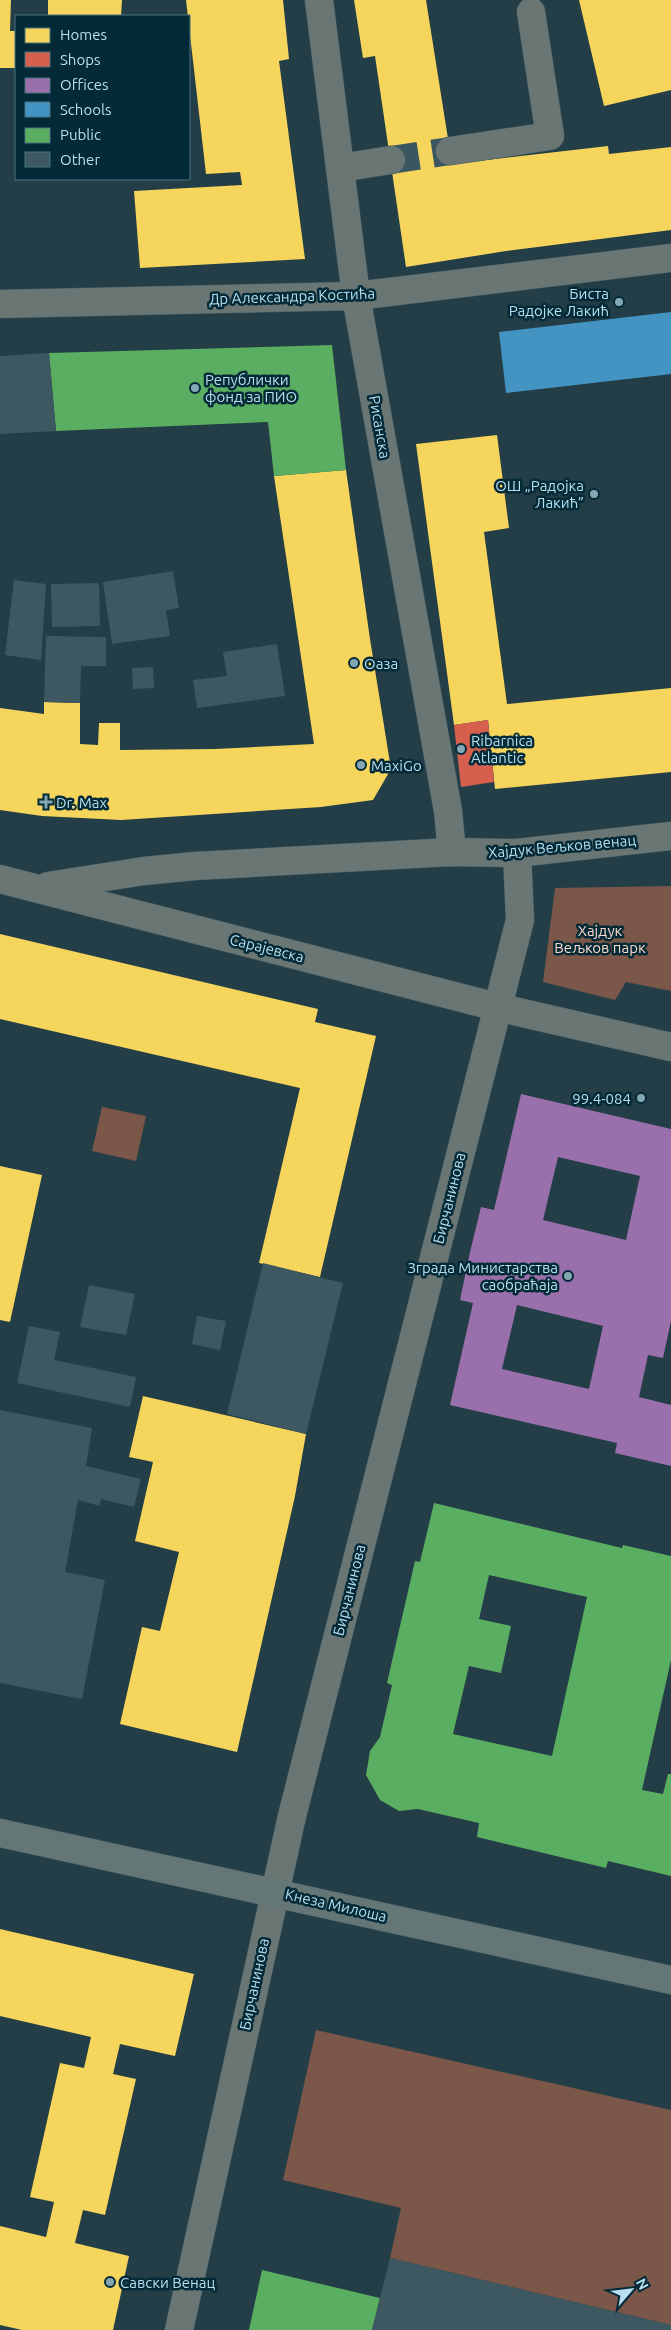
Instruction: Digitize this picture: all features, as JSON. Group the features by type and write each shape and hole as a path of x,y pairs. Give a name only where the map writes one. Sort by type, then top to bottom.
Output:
{"main road":[{"name":"Кнеза Милоша","path":"0,1833 671,1980"}],"street":[{"name":"Рисанска","path":"318,0 356,296 448,811 452,852"},
{"path":"450,151 550,136 531,12"},
{"path":"340,168 390,160"},
{"name":"Др Александра Костића","path":"0,304 356,296 671,258"},
{"name":"Хајдук Вељков венац","path":"452,852 517,852 671,836"},
{"name":"Сарајевска","path":"36,888 144,871 195,866 452,852"},
{"name":"Бирчанинова","path":"179,2330 274,1892 520,920 517,852"},
{"name":"Сарајевска","path":"0,879 497,1007"},
{"path":"497,1007 671,1047"}],"green space":[{"name":"Хајдук Вељков парк","path":"671,886 671,991 626,982 615,1000 543,982 555,888"},
{"path":"102,1107 146,1116 136,1161 92,1151"},
{"path":"316,2030 671,2110 671,2325 390,2258 401,2208 283,2180"}],"building: Homes":[{"path":"0,0 11,0 10,31 15,31 15,68 0,68"},
{"path":"48,0 122,0 121,15 48,15"},
{"path":"186,0 283,0 289,59 279,61 305,259 140,268 134,191 242,185 240,172 206,174 190,35 190,15 188,15"},
{"path":"354,0 426,0 452,164 608,146 609,154 671,147 671,230 506,251 406,267 375,56 363,58"},
{"path":"579,0 671,0 671,90 604,106"},
{"path":"497,435 509,528 484,532 507,704 671,688 671,772 495,789 488,720 454,725 416,444"},
{"path":"346,470 391,769 373,800 321,807 121,820 42,816 0,810 0,708 44,714 44,702 80,703 80,744 98,745 99,723 120,723 120,750 215,749 314,744 274,476"},
{"path":"0,934 318,1009 315,1022 376,1036 320,1277 259,1263 300,1088 0,1019"},
{"path":"0,1166 42,1175 10,1322 0,1320"},
{"path":"143,1396 306,1434 295,1496 237,1752 120,1724 142,1627 160,1631 179,1552 135,1541 153,1462 129,1457"},
{"path":"0,1929 194,1974 175,2056 120,2044 113,2074 136,2079 105,2215 83,2210 75,2243 129,2256 113,2330 22,2330 0,2325 0,2226 46,2237 54,2202 30,2197 60,2063 84,2068 91,2037 0,2016"}],"building: Shops":[{"path":"488,720 494,782 461,787 454,725"}],"building: Offices":[{"name":"Зграда Министарства саобраћаја","path":"521,1094 671,1129 671,1321 663,1358 648,1355 639,1397 671,1405 671,1466 615,1453 617,1443 450,1405 473,1303 460,1300 470,1252 481,1207 494,1210","holes":["558,1157 640,1176 626,1240 543,1220","517,1305 603,1326 589,1389 502,1369"]}],"building: Schools":[{"path":"671,312 671,374 506,393 499,332"}],"building: Public":[{"name":"Републички фонд за ПИО","path":"332,345 346,470 274,476 268,422 56,431 49,353"},
{"path":"434,1503 622,1548 623,1545 671,1556 671,1660 642,1790 663,1794 668,1774 671,1774 671,1876 608,1861 606,1868 477,1837 479,1823 418,1809 399,1811 380,1800 366,1775 370,1751 380,1737 392,1685 387,1683 400,1626 415,1561 420,1562","holes":["489,1575 587,1597 552,1756 453,1734 469,1666 501,1673 511,1626 479,1619"]},
{"path":"262,2270 380,2298 372,2330 249,2330"}],"building: Other":[{"path":"49,353 56,431 0,434 0,356"},
{"path":"173,571 179,608 166,610 170,636 112,644 103,582"},
{"path":"14,580 46,584 41,660 5,655"},
{"path":"99,583 100,626 52,627 51,584"},
{"path":"46,636 106,637 106,666 81,666 80,703 44,702"},
{"path":"277,644 285,696 197,708 193,680 227,676 223,652"},
{"path":"153,667 154,688 133,689 132,668"},
{"path":"263,1263 343,1283 306,1434 227,1414"},
{"path":"89,1285 135,1294 126,1335 80,1327"},
{"path":"197,1316 226,1321 220,1350 192,1344"},
{"path":"29,1326 60,1332 54,1360 136,1377 130,1407 17,1383"},
{"path":"0,1410 92,1428 86,1466 141,1479 134,1507 101,1499 100,1506 78,1500 65,1572 105,1580 82,1699 0,1683"},
{"path":"390,2258 671,2325 671,2330 372,2330"}],"tunnel":[{"path":"391,160 450,151"}],"place":[{"name":"Биста Радојке Лакић","path":"619,302"},
{"name":"Републички фонд за ПИО","path":"195,388"},
{"name":"ОШ „Радојка Лакић”","path":"594,494"},
{"name":"Оаза","path":"354,663"},
{"name":"Ribarnica Atlantic","path":"461,749"},
{"name":"MaxiGo","path":"361,765"},
{"name":"Dr. Max","path":"46,802"},
{"name":"99.4-084","path":"641,1098"},
{"name":"Зграда Министарства саобраћаја","path":"568,1276"},
{"name":"Савски Венац","path":"110,2282"}]}
